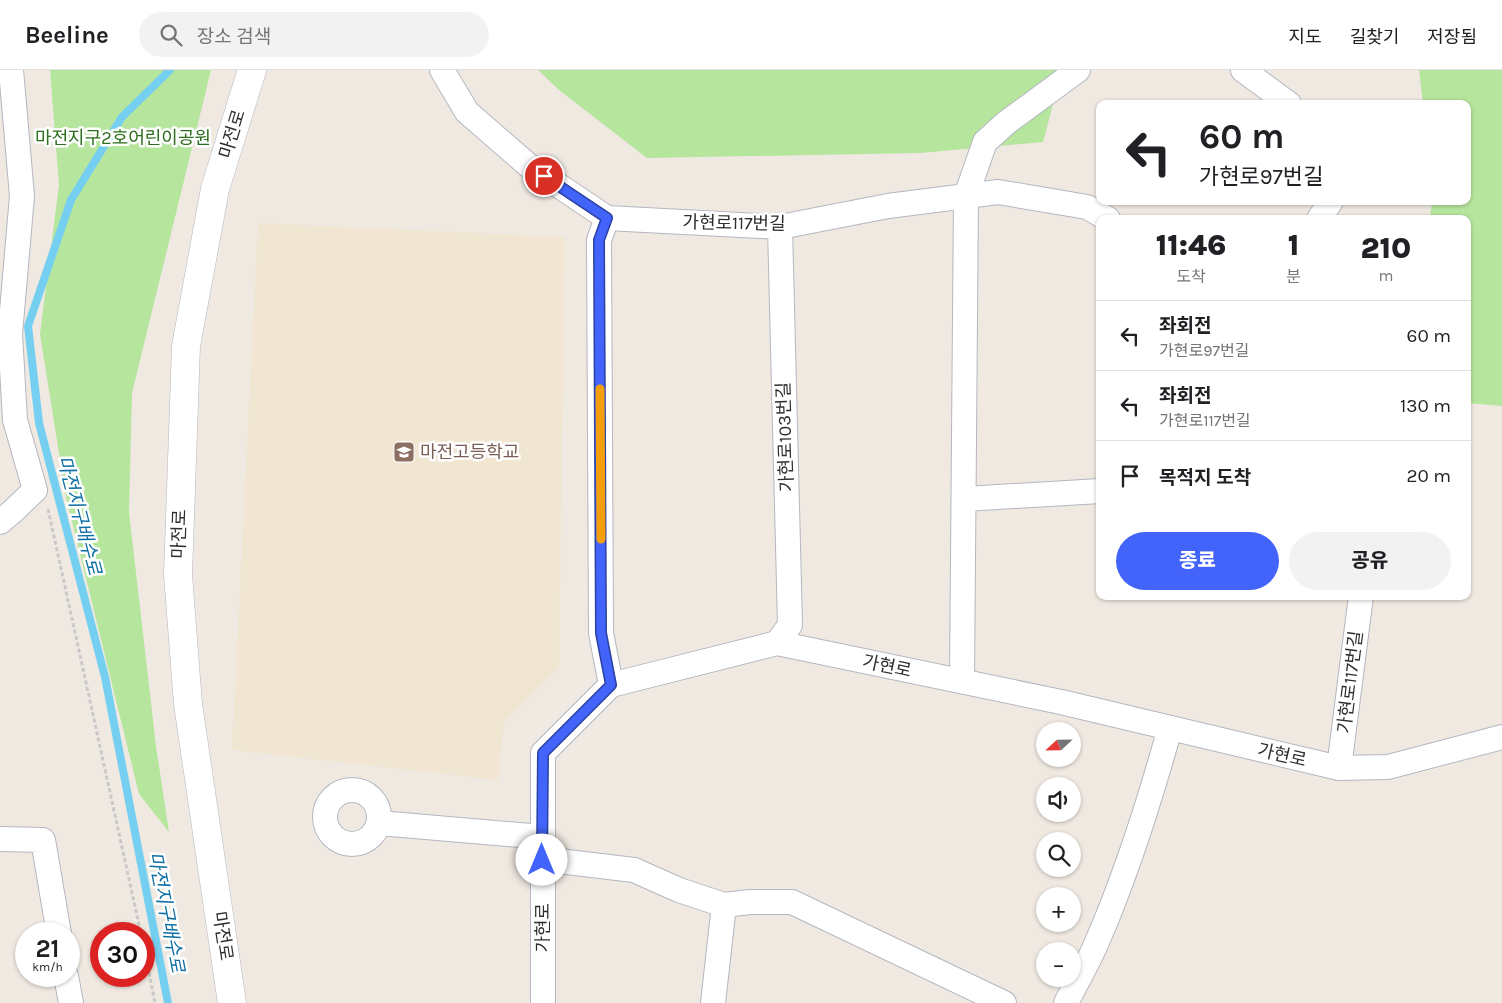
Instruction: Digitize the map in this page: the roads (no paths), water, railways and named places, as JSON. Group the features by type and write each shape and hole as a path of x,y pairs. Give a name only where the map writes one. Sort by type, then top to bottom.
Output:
{"street":[{"path":"0,522 14,511 41,499 15,420 10,334 22,196 11,70"},
{"name":"마전로","path":"232,1003 188,704 178,575 186,346 215,189 252,70"},
{"path":"442,70 467,112 528,165 607,218 599,240 601,633 611,685"},
{"path":"962,681 966,196 985,142 1006,123 1078,70"},
{"path":"1243,70 1284,100"},
{"name":"가현로117번길","path":"607,218 780,226 888,206 998,192 1087,207 1101,215"},
{"name":"가현로103번길","path":"777,643 790,625 780,226"},
{"path":"964,499 1096,491"},
{"name":"가현로117번길","path":"1339,768 1360,600"},
{"name":"가현로","path":"543,1003 543,753 611,685 777,643 1061,702 1339,768 1388,767 1502,737"},
{"path":"1066,1003 1097,942 1128,862 1156,782 1170,728"},
{"path":"379,823 543,848 634,870 679,890 724,904 792,902 1004,1003"},
{"path":"0,839 43,840 57,922"},
{"path":"713,1003 724,904"},
{"path":"68,987 71,1003"}],"waterway":[{"name":"마전지구배수로","path":"168,1003 105,677 39,423 28,326 71,200 122,117 170,70"}],"place":[{"name":"마전고등학교","path":"404,452"}],"park label":[{"name":"마전지구2호어린이공원","path":"123,138"}]}
